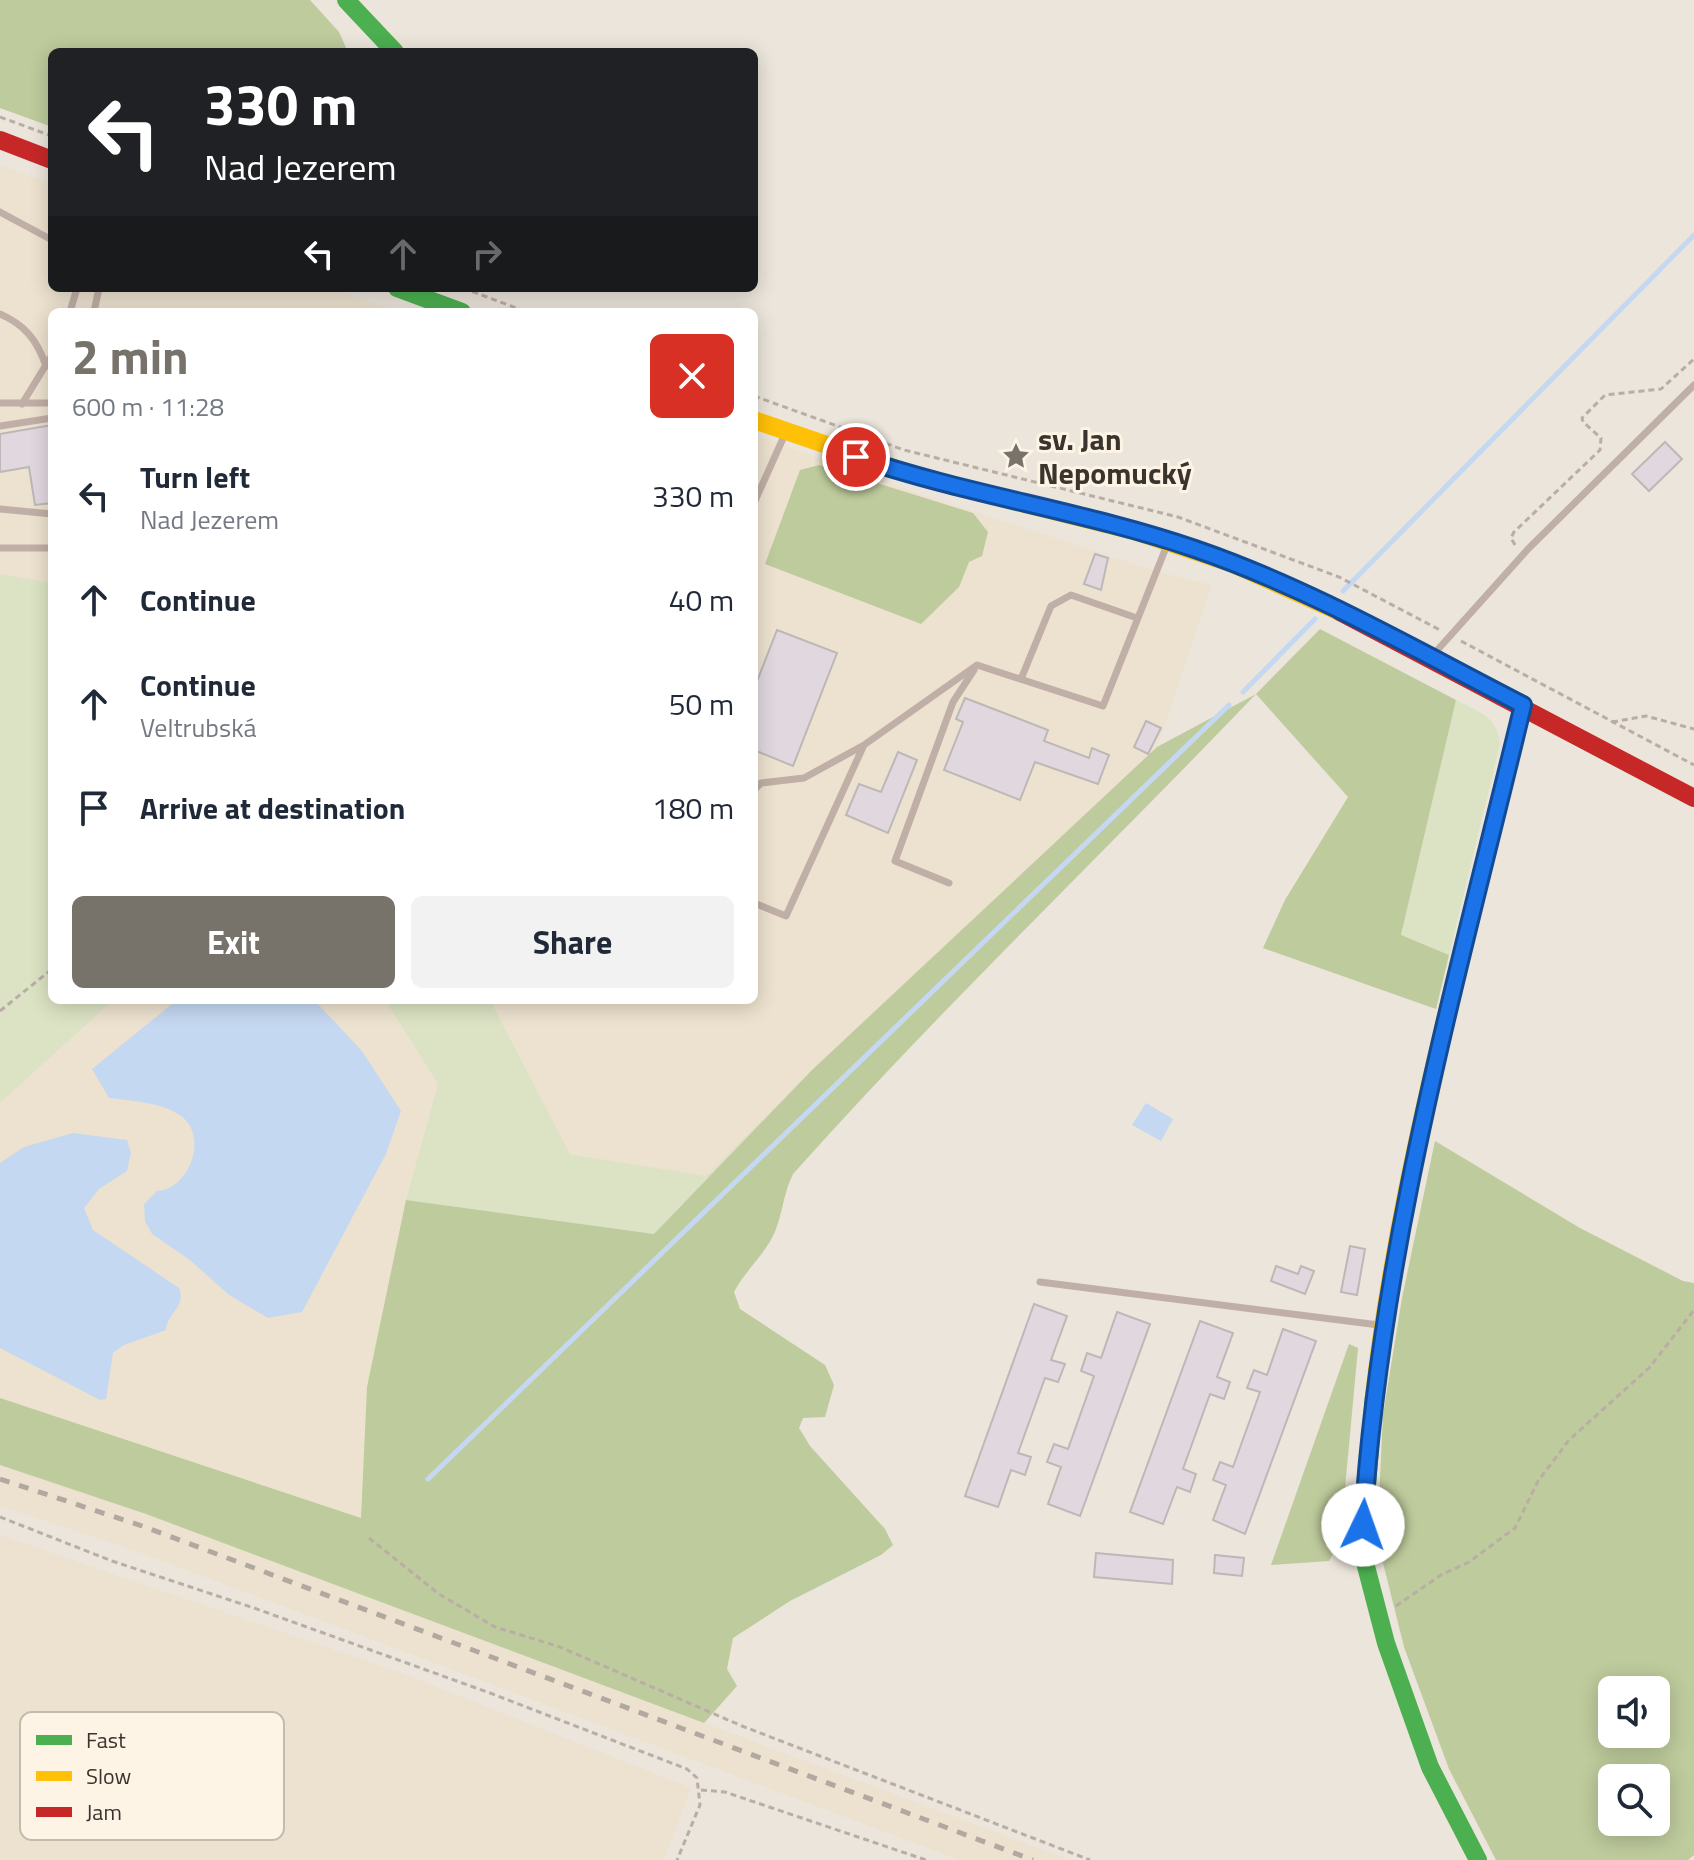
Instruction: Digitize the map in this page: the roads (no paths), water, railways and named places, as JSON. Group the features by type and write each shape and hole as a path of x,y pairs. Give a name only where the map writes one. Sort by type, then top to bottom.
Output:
{"street":[{"path":"346,0 391,48"},
{"path":"0,140 48,158"},
{"path":"408,292 451,308"},
{"path":"758,422 929,480 1169,540 1308,595 1523,705 1694,798"},
{"path":"1478,1860 1430,1767 1377,1611 1362,1551 1368,1446 1382,1325 1437,1052 1523,705"}],"lane":[{"path":"0,212 48,238"},
{"path":"0,314 20,323 39,344 48,363"},
{"path":"22,404 48,366"},
{"path":"1430,657 1523,554 1694,385"},
{"path":"0,403 48,403"},
{"path":"0,426 48,419"},
{"path":"758,494 786,432"},
{"path":"0,509 48,514"},
{"path":"977,665 1103,706 1169,540"},
{"path":"1,548 48,548"},
{"path":"1021,679 1051,606 1071,595 1137,618"},
{"path":"758,786 761,783 804,778 864,745 977,665"},
{"path":"949,883 895,861 953,702 977,665"},
{"path":"758,905 786,916 864,745"},
{"path":"1040,1282 1382,1325"}],"water":[{"path":"172,1004 318,1004 362,1051 401,1111 386,1154 302,1312 268,1318 229,1295 190,1260 152,1234 145,1221 144,1204 157,1191 179,1181 187,1171 192,1159 193,1134 188,1123 170,1110 109,1098 92,1069"},
{"path":"1146,1103 1173,1119 1161,1141 1132,1125"},
{"path":"73,1133 127,1140 131,1153 127,1171 99,1189 84,1208 93,1230 179,1288 181,1294 166,1330 124,1345 113,1353 106,1399 100,1400 0,1348 0,1163 24,1147"}],"waterway":[{"path":"1343,591 1694,235"},
{"path":"1243,692 1315,619"},
{"path":"428,1479 1229,705"}],"railway":[{"path":"0,1479 142,1526 1033,1860"}],"place":[{"name":"sv. Jan Nepomucký","path":"1016,456"}]}
